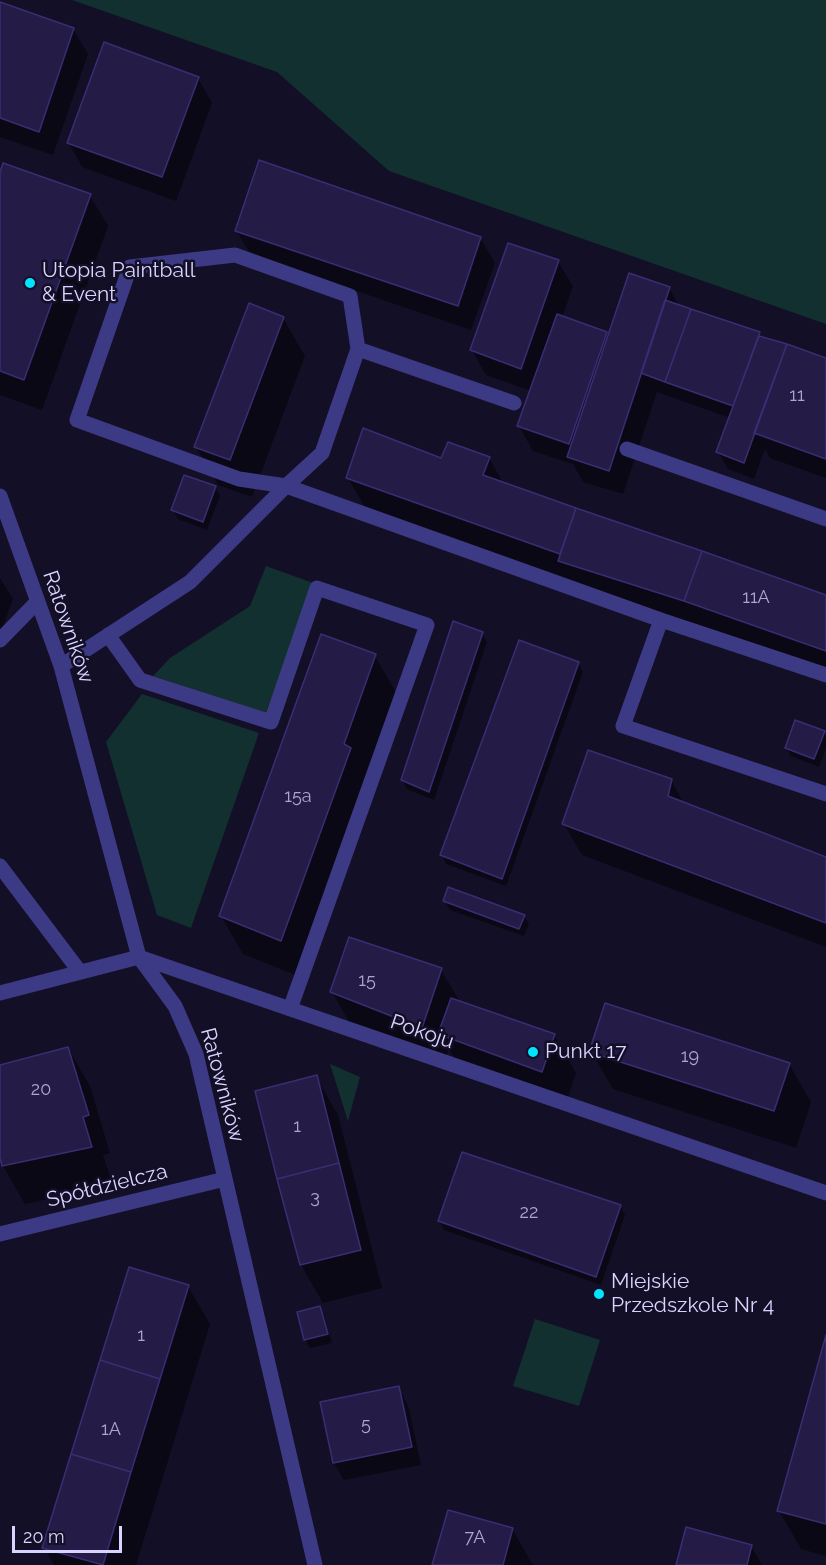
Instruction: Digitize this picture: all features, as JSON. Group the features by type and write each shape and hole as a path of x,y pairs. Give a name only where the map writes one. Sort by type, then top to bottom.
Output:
{"street":[{"path":"61,666 190,582 286,486 322,453 358,349 350,297 235,255 129,267 77,420 239,478 286,486 662,620 826,675"},
{"path":"358,349 514,403"},
{"path":"627,449 826,519"},
{"name":"Ratowników","path":"0,496 61,666 138,957 175,1006 196,1054 315,1565"},
{"path":"108,635 141,680 271,722 317,588 427,625 290,1009"},
{"path":"0,640 38,601"},
{"path":"662,620 623,726 826,794"},
{"path":"0,866 80,972"},
{"path":"0,993 138,957"},
{"name":"Pokoju","path":"138,957 825,1191"},
{"name":"Spółdzielcza","path":"0,1234 225,1179"}],"green space":[{"path":"72,0 826,0 826,324 389,171 277,72"},
{"path":"266,566 313,583 266,713 153,676 170,658 250,606"},
{"path":"142,694 259,733 191,928 157,915 106,742"},
{"path":"330,1064 360,1077 348,1121"},
{"path":"535,1319 600,1340 579,1406 513,1386"}],"building":[{"path":"0,2 74,28 39,132 0,118"},
{"path":"104,42 199,77 162,177 67,143"},
{"path":"259,160 481,237 458,306 235,231"},
{"name":"Utopia Paintball & Event","path":"3,163 91,194 24,380 0,371 0,172"},
{"path":"508,243 559,260 521,369 470,350"},
{"path":"629,273 670,287 609,471 567,457"},
{"path":"665,300 691,309 665,382 641,373"},
{"path":"249,303 284,317 230,460 194,447"},
{"path":"691,309 760,332 733,406 665,382"},
{"path":"557,314 607,332 569,444 517,426"},
{"path":"759,336 787,344 744,463 716,452"},
{"path":"787,344 826,358 826,459 754,433"},
{"path":"363,428 441,458 448,442 490,457 483,475 576,508 560,554 346,478"},
{"path":"184,475 216,486 203,522 171,510"},
{"path":"576,508 702,551 684,601 558,561"},
{"path":"702,551 826,595 826,651 684,601"},
{"path":"453,621 483,632 429,792 401,780"},
{"path":"321,634 376,654 344,744 351,748 281,941 219,916"},
{"path":"519,640 579,662 502,879 440,855"},
{"path":"795,720 825,731 814,759 785,748"},
{"path":"588,750 672,779 668,796 826,857 826,923 562,824"},
{"path":"448,887 525,915 519,929 443,901"},
{"path":"349,937 442,968 422,1028 330,992"},
{"path":"451,998 555,1034 542,1072 438,1034"},
{"path":"605,1003 790,1063 774,1111 589,1052"},
{"path":"68,1047 89,1115 83,1117 92,1147 2,1166 0,1158 0,1065"},
{"path":"317,1075 339,1163 277,1179 255,1091"},
{"path":"462,1152 621,1205 596,1277 438,1221"},
{"path":"339,1163 361,1250 300,1265 277,1179"},
{"path":"129,1267 189,1285 160,1379 100,1360"},
{"path":"320,1306 328,1334 304,1340 297,1312"},
{"path":"826,1335 826,1524 777,1511"},
{"path":"100,1360 160,1379 131,1472 71,1454"},
{"path":"399,1386 412,1447 333,1463 320,1402"},
{"path":"71,1454 131,1472 103,1565 42,1548"},
{"path":"448,1510 513,1528 503,1565 432,1565"},
{"path":"686,1527 752,1545 747,1565 676,1565"}],"place":[{"name":"Utopia Paintball & Event","path":"30,283"},
{"name":"Punkt 17","path":"533,1052"},
{"name":"Miejskie Przedszkole Nr 4","path":"599,1294"}]}
